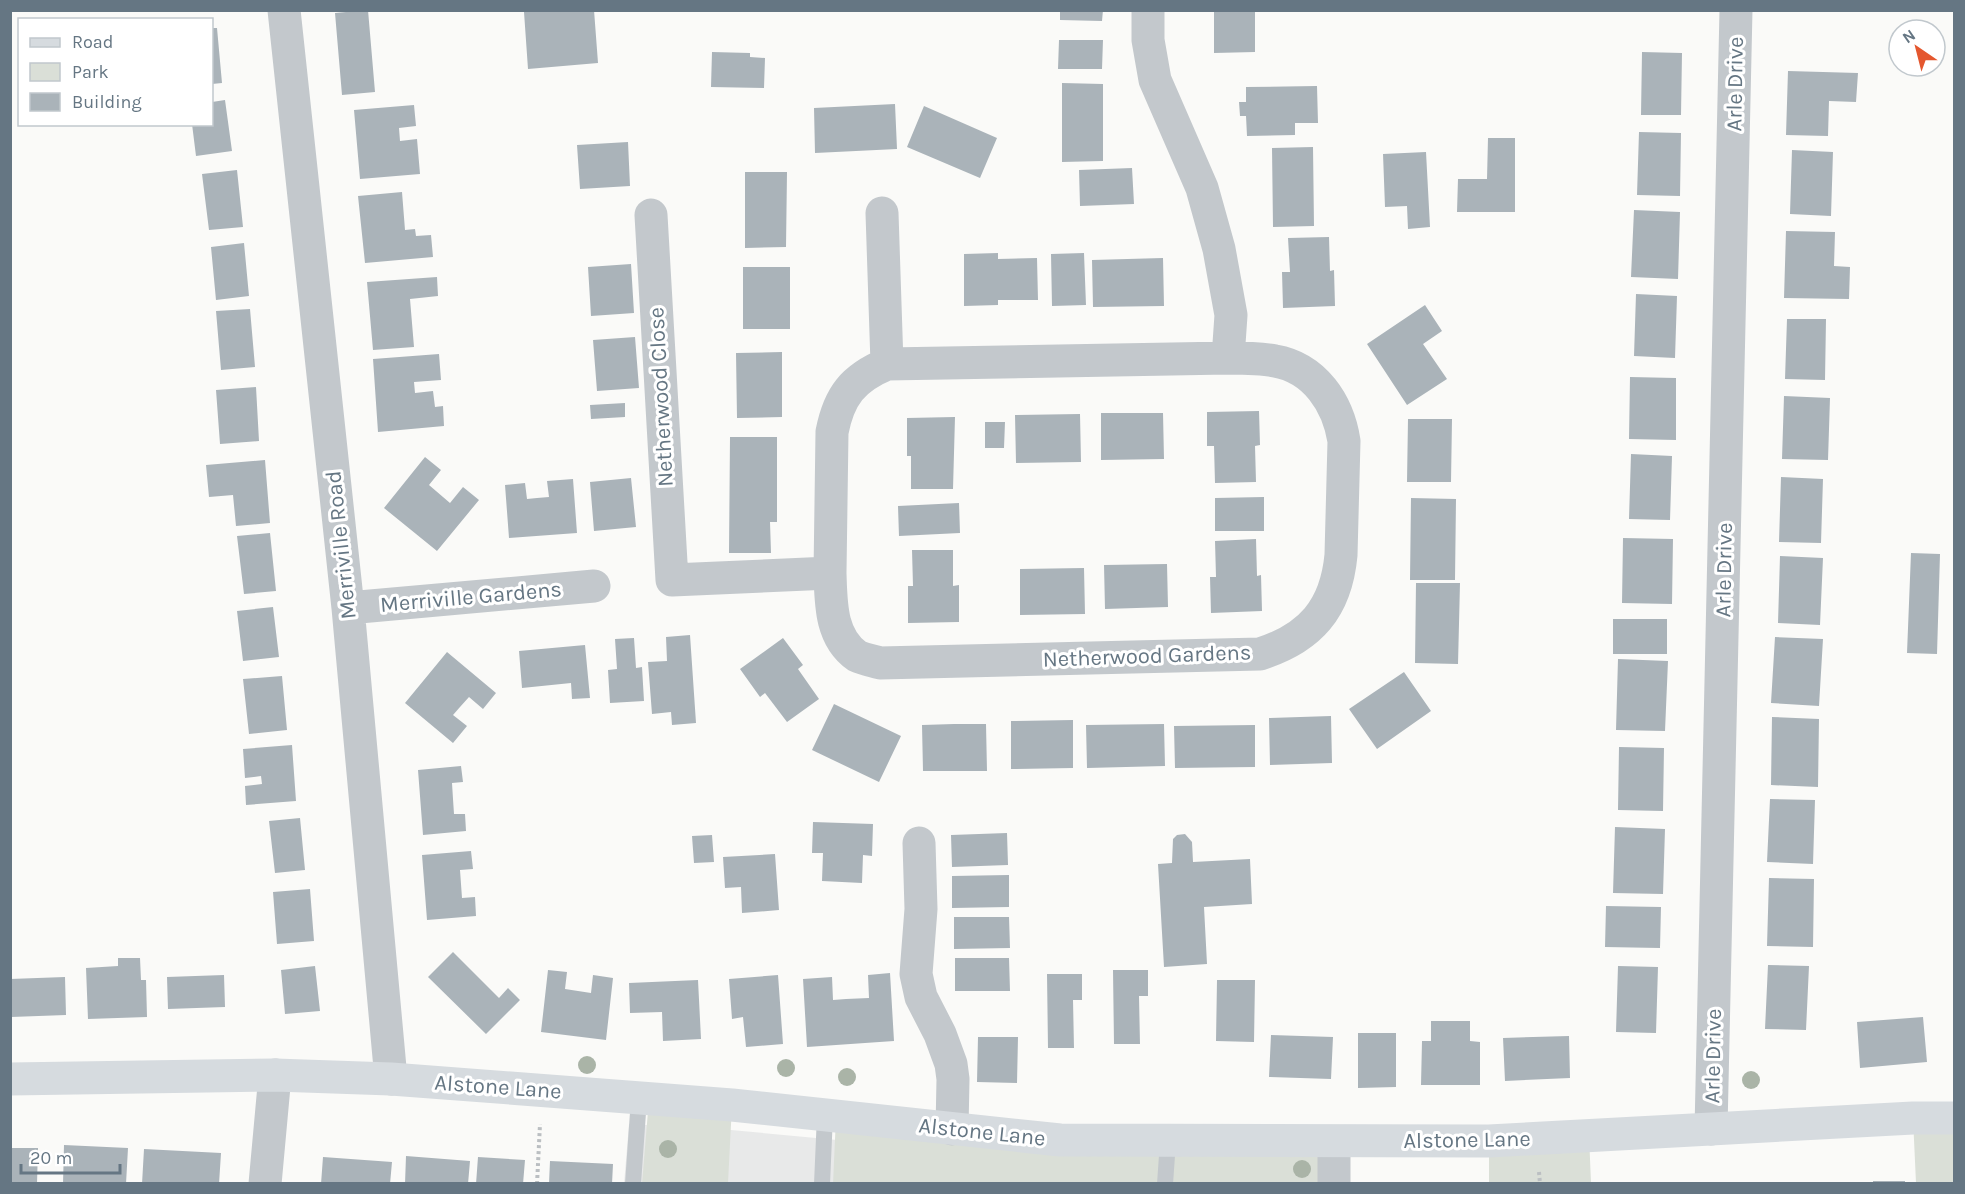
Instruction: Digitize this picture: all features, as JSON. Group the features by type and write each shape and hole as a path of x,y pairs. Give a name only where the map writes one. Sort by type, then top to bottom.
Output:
{"street":[{"name":"Merriville Road","path":"284,10 348,608 391,1079"},
{"path":"1148,10 1148,40 1155,80 1202,188 1219,249 1231,315 1228,358"},
{"name":"Arle Drive","path":"1711,1129 1736,10"},
{"path":"882,213 887,364"},
{"name":"Netherwood Close","path":"651,215 672,580 830,573"},
{"name":"Netherwood Gardens","path":"1257,358 1277,361 1296,368 1313,380 1335,407 1344,441 1339,574 1334,592 1314,623 1298,637 1280,648 1260,654 880,663 858,656 839,634 831,607 832,432 835,414 844,396 855,382 870,371 887,364 1257,358"},
{"name":"Merriville Gardens","path":"348,608 594,586"},
{"path":"919,843 921,909 916,974 921,997 940,1034 951,1064 952,1129"},
{"path":"265,1184 275,1075"},
{"name":"Alstone Lane","path":"10,1079 275,1075 391,1079 732,1105 1060,1140 1489,1141 1913,1118 1954,1118"},
{"path":"1334,1142 1334,1184"}],"lane":[{"path":"633,1184 639,1098"},
{"path":"822,1184 825,1115"},
{"path":"1165,1184 1168,1141"}],"path":[{"path":"537,1184 541,1091"}],"shaded area":[{"path":"629,1124 731,1130 1308,1184 624,1184"}],"green space":[{"path":"649,1099 732,1105 728,1183 642,1184"},
{"path":"836,1117 1334,1142 1334,1183 833,1184"},
{"path":"1913,1118 1954,1118 1954,1183 1916,1183"},
{"path":"1589,1135 1591,1183 1489,1183 1489,1141"}],"building":[{"path":"368,10 375,92 342,95 335,13"},
{"path":"594,10 598,63 528,69 524,12"},
{"path":"1060,10 1103,10 1102,21 1060,20"},
{"path":"1214,10 1255,10 1255,52 1214,53"},
{"path":"213,28 217,28 222,83 213,84"},
{"path":"1059,40 1103,40 1102,69 1058,69"},
{"path":"712,52 750,53 750,57 765,58 764,88 711,87"},
{"path":"1642,52 1682,53 1681,115 1641,115"},
{"path":"1788,71 1858,73 1856,102 1829,101 1828,136 1786,135"},
{"path":"1062,83 1103,84 1103,161 1062,162"},
{"path":"1317,86 1318,123 1295,123 1295,135 1247,136 1246,116 1240,116 1239,102 1246,102 1246,87"},
{"path":"225,100 232,151 196,156 192,126 213,126 213,102"},
{"path":"895,104 897,149 815,153 814,108"},
{"path":"414,105 416,126 399,128 400,141 417,139 420,174 360,179 354,110"},
{"path":"924,106 997,138 980,178 907,147"},
{"path":"1639,132 1681,133 1680,196 1637,195"},
{"path":"1488,138 1515,138 1515,212 1457,212 1458,179 1487,179"},
{"path":"628,142 630,186 580,189 577,145"},
{"path":"1313,147 1314,226 1273,227 1272,148"},
{"path":"1792,150 1833,152 1831,216 1790,214"},
{"path":"1426,152 1430,227 1408,229 1407,206 1385,207 1383,154"},
{"path":"1132,168 1134,204 1080,206 1079,170"},
{"path":"237,170 243,227 209,230 202,174"},
{"path":"745,172 787,172 786,247 745,248"},
{"path":"402,192 405,230 415,229 416,236 431,235 433,257 365,263 358,196"},
{"path":"1634,210 1680,212 1678,279 1631,277"},
{"path":"1786,231 1835,232 1834,266 1850,267 1849,299 1784,298"},
{"path":"1329,237 1330,271 1334,270 1335,306 1283,308 1282,272 1290,272 1288,238"},
{"path":"244,243 249,296 216,300 211,247"},
{"path":"998,253 998,259 1037,258 1038,300 998,300 998,305 964,306 964,254"},
{"path":"1084,253 1086,305 1052,306 1051,254"},
{"path":"1163,258 1164,306 1093,307 1092,260"},
{"path":"631,264 634,313 591,316 588,267"},
{"path":"743,267 790,267 790,329 743,329"},
{"path":"437,277 438,296 410,299 414,347 373,350 367,282"},
{"path":"1636,294 1677,296 1675,358 1634,356"},
{"path":"1425,305 1442,331 1423,344 1447,379 1407,405 1367,344"},
{"path":"250,309 255,367 221,370 216,311"},
{"path":"1787,319 1826,319 1825,380 1785,379"},
{"path":"635,337 639,388 597,391 593,340"},
{"path":"782,352 782,417 737,418 736,353"},
{"path":"439,354 441,380 414,382 415,393 433,391 435,407 443,406 444,426 378,432 373,359"},
{"path":"1630,377 1676,378 1676,440 1629,439"},
{"path":"256,387 259,441 220,444 216,390"},
{"path":"1784,396 1830,398 1828,460 1782,459"},
{"path":"625,403 625,417 591,419 590,405"},
{"path":"1259,411 1260,445 1255,446 1256,482 1215,483 1214,446 1207,446 1207,412"},
{"path":"1101,413 1163,413 1164,459 1101,460"},
{"path":"1080,414 1081,462 1016,463 1015,415"},
{"path":"955,417 953,489 911,489 911,456 907,456 907,418"},
{"path":"1408,419 1452,419 1451,482 1407,482"},
{"path":"985,422 1005,422 1004,448 985,448"},
{"path":"730,437 777,437 777,522 770,522 771,553 729,553"},
{"path":"1631,454 1672,456 1670,520 1629,519"},
{"path":"425,457 441,470 429,485 450,503 463,487 479,500 437,551 384,508"},
{"path":"265,460 270,523 236,526 233,495 209,497 206,465"},
{"path":"1781,477 1823,479 1821,543 1779,542"},
{"path":"631,478 636,527 594,531 590,482"},
{"path":"573,479 577,533 509,538 505,485 525,483 527,499 549,497 547,481"},
{"path":"1264,497 1264,531 1215,531 1215,498"},
{"path":"1411,498 1456,499 1455,580 1410,580"},
{"path":"959,503 960,533 899,536 898,506"},
{"path":"270,533 276,591 244,594 237,536"},
{"path":"1623,538 1673,539 1672,604 1622,603"},
{"path":"1256,539 1257,576 1261,575 1262,611 1211,613 1210,577 1216,577 1215,541"},
{"path":"912,550 953,550 953,586 959,585 959,622 908,623 908,586 913,586"},
{"path":"1911,553 1940,554 1937,654 1907,653"},
{"path":"1780,556 1823,558 1820,625 1778,623"},
{"path":"1167,564 1168,607 1105,609 1104,565"},
{"path":"1084,568 1085,614 1020,615 1020,569"},
{"path":"1416,583 1460,583 1458,664 1415,663"},
{"path":"273,607 279,657 243,661 237,611"},
{"path":"1613,619 1667,619 1667,654 1613,654"},
{"path":"690,635 696,723 672,725 671,712 652,714 648,662 667,661 666,637"},
{"path":"1775,637 1823,639 1819,706 1771,703"},
{"path":"634,638 636,668 642,667 644,701 610,703 608,670 617,669 615,639"},
{"path":"783,638 803,665 798,669 819,699 787,722 765,693 760,697 740,669"},
{"path":"585,645 590,698 572,699 571,683 522,688 519,651"},
{"path":"447,652 496,693 483,709 469,697 453,715 467,726 453,743 405,703"},
{"path":"1618,659 1668,661 1665,731 1616,730"},
{"path":"1404,672 1431,711 1377,749 1349,709"},
{"path":"282,676 287,730 249,734 243,679"},
{"path":"834,704 901,736 879,782 812,750"},
{"path":"1331,716 1332,763 1270,765 1269,718"},
{"path":"1772,717 1819,719 1818,787 1771,785"},
{"path":"1073,720 1073,768 1011,769 1011,721"},
{"path":"986,724 987,771 923,771 922,725"},
{"path":"1164,724 1165,766 1087,768 1086,725"},
{"path":"1255,725 1255,767 1175,768 1174,726"},
{"path":"292,745 296,801 246,805 245,786 262,784 261,776 245,778 243,749"},
{"path":"1619,747 1664,748 1663,811 1618,810"},
{"path":"461,766 463,782 452,783 454,814 465,814 466,831 423,835 418,770"},
{"path":"1770,799 1815,800 1813,864 1767,862"},
{"path":"300,818 305,870 275,873 269,821"},
{"path":"813,822 873,824 872,856 863,855 862,883 822,881 823,853 812,853"},
{"path":"1615,827 1665,829 1663,894 1613,893"},
{"path":"1007,833 1008,865 952,867 951,835"},
{"path":"1185,834 1192,842 1193,862 1250,859 1252,904 1204,907 1207,964 1164,967 1158,864 1172,863 1173,839 1177,835"},
{"path":"712,835 714,862 694,863 692,836"},
{"path":"471,851 473,869 460,870 462,898 475,897 476,916 427,920 422,855"},
{"path":"775,854 779,910 742,913 741,887 725,888 723,857"},
{"path":"1009,875 1009,907 952,908 952,876"},
{"path":"1769,878 1814,879 1813,947 1767,946"},
{"path":"310,889 314,941 277,944 273,892"},
{"path":"1606,906 1661,907 1660,948 1605,947"},
{"path":"954,917 1009,917 1010,948 954,949"},
{"path":"453,952 499,998 508,988 520,1000 486,1034 428,977"},
{"path":"118,958 140,958 141,980 146,980 147,1017 88,1019 86,968 118,966"},
{"path":"955,958 1009,958 1010,991 955,991"},
{"path":"1768,965 1809,966 1806,1030 1765,1029"},
{"path":"315,966 320,1011 285,1014 281,970"},
{"path":"1618,966 1658,967 1656,1033 1616,1032"},
{"path":"548,970 567,972 565,989 591,993 593,975 613,978 606,1040 541,1032"},
{"path":"1113,970 1148,970 1148,996 1139,996 1140,1044 1114,1044"},
{"path":"890,973 894,1041 807,1047 803,979 832,977 833,1000 869,998 868,975"},
{"path":"1047,974 1082,974 1082,1000 1073,1000 1074,1048 1048,1048"},
{"path":"224,975 225,1007 168,1009 167,977"},
{"path":"778,975 783,1044 746,1047 743,1017 732,1019 729,979"},
{"path":"65,977 66,1015 11,1017 10,979"},
{"path":"698,980 701,1039 663,1041 662,1012 630,1013 629,983"},
{"path":"1217,980 1255,980 1254,1042 1216,1041"},
{"path":"1923,1017 1927,1062 1860,1068 1857,1022"},
{"path":"1431,1021 1470,1021 1470,1041 1480,1042 1480,1085 1421,1085 1422,1041 1431,1041"},
{"path":"1358,1033 1396,1033 1396,1087 1358,1088"},
{"path":"1271,1035 1333,1037 1331,1079 1269,1077"},
{"path":"1569,1036 1570,1078 1505,1081 1503,1038"},
{"path":"978,1037 1018,1037 1017,1083 977,1082"},
{"path":"64,1145 128,1148 126,1184 63,1184"},
{"path":"10,1148 38,1148 37,1184 10,1184"},
{"path":"144,1149 221,1153 219,1184 142,1184"},
{"path":"406,1156 470,1161 468,1184 405,1184"},
{"path":"323,1157 392,1162 390,1184 321,1184"},
{"path":"478,1157 525,1160 523,1184 476,1184"},
{"path":"550,1161 613,1164 612,1184 549,1184"},
{"path":"1873,1181 1905,1181 1905,1184 1873,1184"}]}
